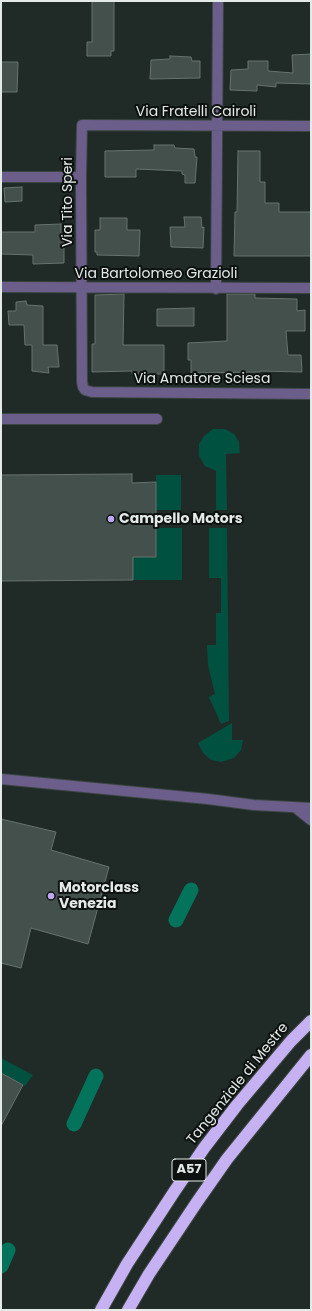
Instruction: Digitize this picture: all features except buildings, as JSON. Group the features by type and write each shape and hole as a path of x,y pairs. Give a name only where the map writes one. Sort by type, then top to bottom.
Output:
{"highway":[{"name":"Tangenziale di Mestre","path":"101,1310 127,1264 204,1148 237,1105 291,1041 311,1021"},
{"name":"A57","path":"130,1308 150,1274 197,1202 227,1160 310,1056"},
{"name":"A57","path":"96,1310 110,1294"}],"street":[{"path":"216,289 218,1"},
{"name":"Via Fratelli Cairoli","path":"82,125 311,126"},
{"name":"Via Tito Speri","path":"82,125 82,387 85,390 92,392"},
{"path":"1,177 81,177"},
{"name":"Via Bartolomeo Grazioli","path":"1,287 216,289 311,288"},
{"name":"Via Amatore Sciesa","path":"92,392 311,394"},
{"path":"1,420 157,419"},
{"path":"1,779 208,799 254,805 311,808"},
{"path":"296,808 311,801"},
{"path":"296,808 311,820"}],"green space":[{"path":"213,429 225,429 234,434 239,442 240,453 226,454 227,510 216,510 216,471 205,466 199,456 199,444 204,436"},
{"path":"156,475 181,475 181,510 156,510"},
{"path":"156,528 182,528 182,580 133,580 133,557 156,556"},
{"path":"209,528 227,528 229,721 221,724 209,697 215,694 208,665 207,645 216,645 216,613 221,613 221,578 209,578"},
{"path":"232,723 232,740 243,740 241,750 234,758 221,762 211,760 203,753 198,743"},
{"path":"1,1058 33,1075 25,1086 1,1073"}],"waterway":[{"path":"176,920 191,890"},
{"path":"74,1124 96,1076"},
{"path":"1,1266 8,1250"}],"place":[{"name":"Campello Motors","path":"111,519"},
{"name":"Motorclass Venezia","path":"51,896"}]}
